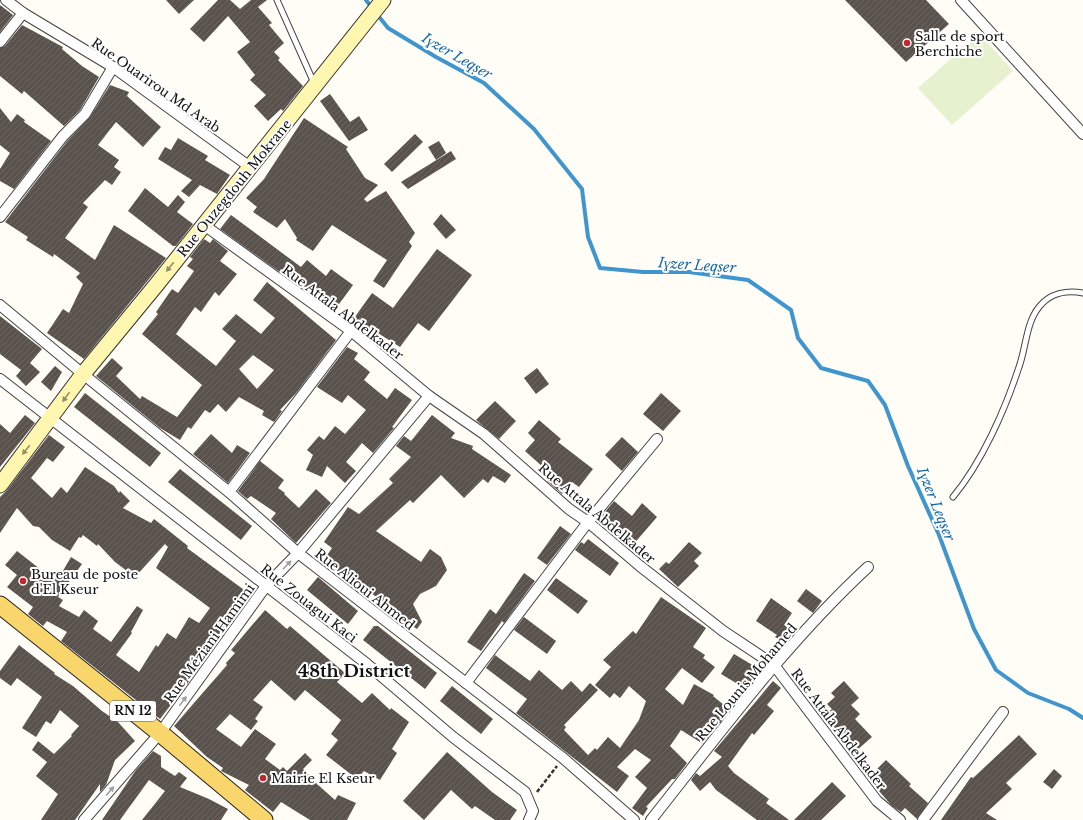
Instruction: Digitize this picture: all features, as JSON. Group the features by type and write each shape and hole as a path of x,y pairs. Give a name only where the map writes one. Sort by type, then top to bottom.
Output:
{"main road":[{"name":"Rue Ouzegdouh Mokrane","path":"0,484 83,374 384,0"},
{"name":"RN 12","path":"0,605 160,733 264,820"}],"street":[{"name":"Rue Ouarirou Md Arab","path":"6,0 23,13 113,67 250,168"},
{"path":"961,0 1083,134"},
{"path":"0,42 23,13"},
{"path":"0,217 62,136 85,114 113,67"},
{"name":"Rue Attala Abdelkader","path":"204,225 351,331 429,396 484,434 570,509 588,522 640,566 717,626 774,665 877,801 900,820"},
{"name":"Rue Alioui Ahmed","path":"0,305 229,492 298,553 563,758 634,820"},
{"path":"229,492 351,331"},
{"name":"Rue Zouagui Kaci","path":"0,379 367,664 453,737 525,792 529,801"},
{"name":"Rue Méziani Hamimi","path":"84,820 160,733 266,586 298,553 429,396"},
{"path":"466,683 588,522 657,439"},
{"name":"Rue Lounis Mohamed","path":"651,820 774,665 831,603 868,567"},
{"path":"923,820 1003,712"},
{"path":"529,801 533,811 529,820"}],"lane":[{"path":"277,0 315,86"},
{"path":"953,497 977,465 988,443 1016,377 1033,317 1039,306 1049,298 1061,293 1073,291 1083,293"}],"path":[{"path":"529,801 563,758"}],"green space":[{"path":"979,34 1013,71 952,125 918,88"}],"building":[{"path":"166,0 194,0 179,14"},
{"path":"218,0 230,0 240,9 251,0 267,0 258,7 272,23 269,25 284,43 274,52 280,58 278,60 303,86 283,111 281,109 268,121 254,106 266,95 250,80 255,75 237,52 250,42 228,16 204,42 190,29"},
{"name":"Salle de sport Berchiche","path":"845,0 926,0 949,24 906,62"},
{"path":"0,5 13,15 0,32"},
{"path":"22,25 63,47 62,49 82,66 99,77 80,110 64,126 24,91 22,94 0,76 0,48 5,46"},
{"path":"110,85 129,92 127,96 161,127 143,147 116,122 98,145 119,160 114,167 121,172 112,185 105,180 83,203 88,207 65,238 95,260 114,225 166,258 84,359 47,333 63,309 69,313 83,284 76,277 80,273 54,254 53,257 26,240 28,237 5,222 68,140 90,117"},
{"path":"330,94 350,122 359,116 368,130 349,141 320,101"},
{"path":"0,108 11,122 17,114 25,120 24,122 51,141 14,189 0,181 0,169 10,153 0,145"},
{"path":"304,118 348,147 346,149 365,178 378,185 364,199 367,202 386,191 415,233 409,242 412,246 384,288 373,281 387,260 332,225 313,251 296,240 297,238 285,219 277,228 253,212 257,207 246,198 264,179"},
{"path":"415,134 423,142 392,172 384,164"},
{"path":"178,138 208,156 205,160 230,175 217,194 200,185 189,197 181,191 192,180 158,159 165,147 171,150"},
{"path":"439,141 446,153 436,160 428,147"},
{"path":"451,151 456,159 408,189 401,182"},
{"path":"145,188 168,207 178,195 185,202 177,212 193,224 176,246 173,246 128,211"},
{"path":"441,214 456,230 446,239 433,224"},
{"path":"231,215 301,267 307,260 326,276 331,269 353,285 334,311 220,229"},
{"path":"204,239 210,243 213,239 228,251 220,261 237,274 219,296 215,292 201,312 195,307 176,334 216,366 236,341 222,329 236,314 261,334 275,318 253,300 267,282 336,340 297,392 280,410 282,411 274,422 262,415 264,411 239,397 226,412 218,404 210,413 205,410 191,429 188,427 180,440 160,428 96,376 112,358 123,368 116,376 140,399 142,396 177,417 202,385 142,334 158,314 156,312 172,289 178,293 194,271 187,266 193,259 190,257","holes":["253,355 274,370 257,389 239,369"]},
{"path":"437,249 472,275 429,331 418,323 400,347 373,330 370,334 352,321 372,293 393,308"},
{"path":"0,316 42,349 30,363 40,372 26,386 16,376 21,370 0,354"},
{"path":"347,347 358,353 354,359 370,372 364,380 387,399 395,388 412,400 392,427 394,428 373,453 362,443 346,462 356,471 345,483 327,466 322,477 306,470 313,455 307,450 319,436 324,440 335,426 345,434 366,410 348,395 342,403 317,387"},
{"path":"55,366 62,372 51,391 41,382"},
{"path":"537,368 549,384 536,394 524,378"},
{"path":"85,393 161,453 150,467 74,407"},
{"path":"661,393 681,411 663,431 643,414"},
{"path":"495,401 516,421 499,439 476,420"},
{"path":"25,415 35,423 0,467 0,424 10,433"},
{"path":"432,415 455,433 451,438 473,446 472,449 511,475 505,483 493,476 488,483 483,479 464,498 441,475 413,503 410,500 376,531 421,562 430,549 441,557 447,570 436,586 420,594 413,604 422,622 417,629 394,614 396,610 323,561 332,548 324,542 348,507 359,514 393,483 389,479 411,457 396,446 404,436 411,441"},
{"path":"539,420 561,439 558,442 593,469 579,487 572,482 562,494 547,481 553,476 525,451 535,440 528,433"},
{"path":"211,434 232,453 237,445 250,453 228,483 193,454"},
{"path":"49,435 65,447 53,462 47,458 31,478 52,498 61,487 67,493 85,467 114,486 119,493 120,491 130,501 123,508 151,523 154,519 188,546 187,548 251,595 229,625 226,623 193,676 160,719 61,641 67,632 47,621 43,626 28,614 33,607 7,587 17,575 5,565 17,551 54,580 57,575 60,576 71,557 82,564 58,597 63,600 59,606 79,617 84,610 98,621 93,629 111,642 137,606 143,610 131,632 132,633 116,655 139,672 156,645 158,647 167,633 176,639 189,617 199,623 210,608 156,568 168,547 165,544 135,577 115,562 98,544 97,546 83,535 81,538 79,537 70,551 52,540 39,527 33,526 17,508 0,533 0,497"},
{"path":"622,437 638,452 622,471 605,455"},
{"path":"260,461 284,480 278,488 285,493 284,494 299,508 316,489 331,503 296,543 271,519 276,513 251,496 247,499 238,491"},
{"path":"180,469 252,526 241,540 168,482"},
{"path":"614,501 632,516 642,503 657,517 632,546 600,518"},
{"path":"560,526 571,534 547,565 537,558"},
{"path":"588,539 619,563 610,576 575,550 581,542 584,544"},
{"path":"689,542 702,553 694,561 699,566 678,587 659,569 666,562 669,564"},
{"path":"524,573 535,581 504,623 502,621 481,651 467,642 490,609 496,614"},
{"path":"318,577 358,611 348,624 307,590"},
{"path":"556,578 588,601 578,614 547,590"},
{"path":"806,589 822,601 813,613 797,601"},
{"path":"661,597 706,628 693,647 705,655 703,658 715,667 702,683 682,668 665,689 683,705 694,684 714,695 713,696 730,710 703,744 681,730 670,746 687,763 675,779 672,779 646,807 648,808 643,816 632,808 647,788 635,777 651,760 635,749 617,767 629,776 617,792 516,713 527,699 486,668 495,655 530,681 539,670 562,690 571,681 582,692 590,683 598,690 564,725 566,727 564,730 588,755 595,748 597,750 608,737 620,748 639,720 646,701 629,686 620,698 614,693 610,698 595,685 611,667 603,660 633,631 636,634"},
{"path":"771,598 792,613 784,625 794,630 786,643 775,637 777,635 756,621"},
{"path":"265,610 287,629 290,626 345,673 337,682 362,703 372,693 390,710 391,708 409,722 392,749 397,753 380,780 364,771 357,779 326,755 338,740 331,734 341,720 305,690 295,701 271,680 253,700 263,707 255,719 258,721 251,730 230,714 216,729 241,747 255,729 276,744 265,759 280,770 283,767 287,771 305,753 312,760 303,769 317,784 335,800 338,795 356,803 347,820 310,820 281,802 273,812 245,790 249,785 221,771 223,768 207,757 174,726 227,665 226,663 235,653 231,650"},
{"path":"524,617 556,641 547,654 514,630"},
{"path":"374,626 378,626 437,673 425,689 363,640"},
{"path":"19,645 55,673 54,674 73,686 102,711 118,722 135,741 115,760 106,785 100,792 100,784 75,820 41,820 58,794 36,776 47,762 32,750 38,741 54,754 72,736 71,735 79,726 60,710 51,724 46,721 36,737 22,728 42,697 17,678 11,686 0,678 0,671"},
{"path":"734,654 759,669 746,689 721,674"},
{"path":"773,681 781,688 767,705 774,711 754,735 752,733 728,766 734,773 769,799 766,803 789,820 757,820 716,790 710,782 700,791 691,780 696,773 700,776 722,757 714,751"},
{"path":"844,681 859,698 851,705 860,714 855,719 872,737 856,751 823,716 832,709 827,704 835,697 831,693"},
{"path":"452,686 493,719 481,734 440,701"},
{"path":"1019,735 1037,754 1006,783 1012,789 986,813 997,820 941,820 971,777 973,778"},
{"path":"153,751 161,756 161,767 175,776 179,772 187,778 180,787 228,809 221,820 142,820 165,791 149,780 120,820 102,820 136,770"},
{"path":"447,752 492,792 517,810 510,820 495,820 475,806 472,809 451,790 424,820 403,801"},
{"path":"886,760 911,784 909,786 928,803 917,819 905,808 901,812 891,805 868,778"},
{"path":"1054,769 1062,776 1052,789 1043,782"},
{"path":"832,782 846,796 821,820 794,820"}],"waterway":[{"name":"Iɣzer Leqṣer","path":"366,0 372,8"},
{"name":"Iɣzer Leqṣer","path":"376,13 388,28 436,57 484,83 534,129 582,189 588,237 600,268 643,272 689,272 748,280 791,310 798,338 821,368 868,381 885,405 908,466 939,535 974,629 996,670 1028,693 1069,709 1083,718"}],"place":[{"name":"Salle de sport Berchiche","path":"907,43"},
{"name":"Bureau de poste d'El Kseur","path":"23,581"},
{"name":"Mairie El Kseur","path":"263,778"}],"district":[{"name":"48th District","path":"354,671"}]}
